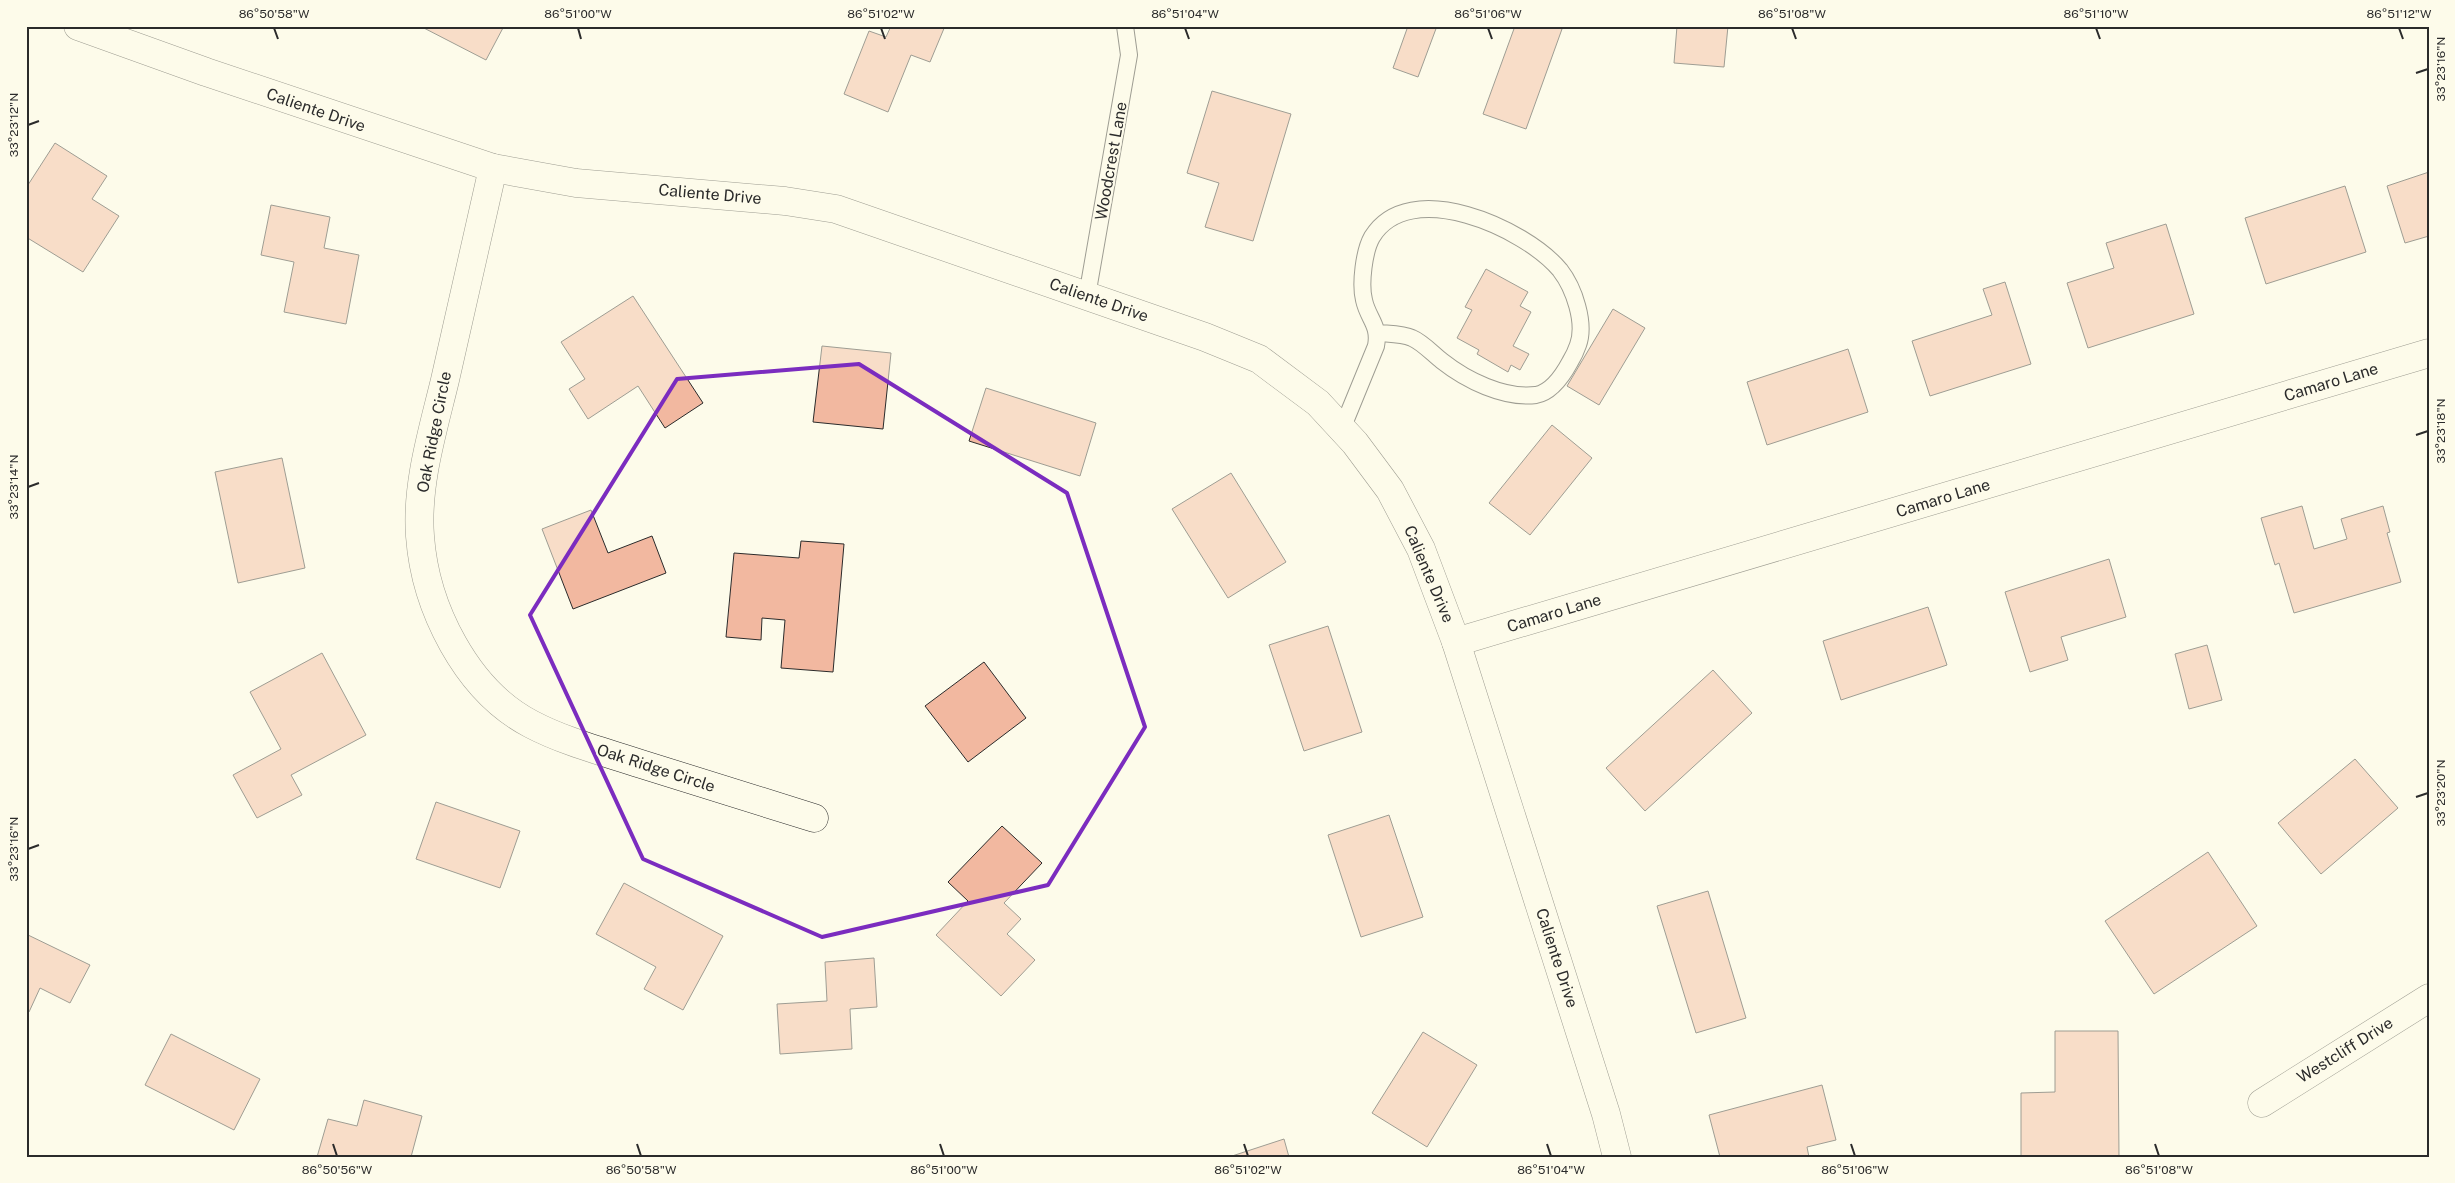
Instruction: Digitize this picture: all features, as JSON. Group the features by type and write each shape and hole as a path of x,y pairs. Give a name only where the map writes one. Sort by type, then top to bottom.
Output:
{"street":[{"name":"Caliente Drive","path":"78,26 234,82 493,168 576,183 785,201 836,209 1205,337 1258,359 1318,403 1342,429 1390,490 1421,549 1456,642 1606,1114 1617,1157"},
{"name":"Oak Ridge Circle","path":"493,168 428,453 420,502 420,535 424,566 433,599 456,648 478,683 503,706 531,724 580,744 814,818"},
{"name":"Camaro Lane","path":"1456,642 2429,353"},
{"name":"Westcliff Drive","path":"2262,1103 2429,998"}],"lane":[{"name":"Woodcrest Lane","path":"1087,296 1129,56 1125,26"},
{"path":"1342,429 1378,333 1363,299 1364,262 1371,238 1386,220 1404,211 1435,208 1489,221 1537,250 1560,271 1573,295 1581,326 1579,345 1564,373 1552,387 1537,395 1510,394 1459,374 1412,338 1378,333"}],"highlighted area":[{"path":"859,364 1067,493 1145,727 1048,885 822,937 643,859 530,615 677,379"}],"building":[{"path":"420,26 504,26 486,60"},
{"path":"891,26 945,26 930,62 911,55 888,112 844,94 869,31 886,37"},
{"path":"1408,26 1437,26 1418,77 1393,68"},
{"path":"1515,26 1554,26 1562,29 1526,129 1483,114"},
{"path":"1677,26 1728,26 1724,67 1674,63"},
{"path":"1212,91 1291,114 1253,241 1205,227 1219,183 1187,173"},
{"path":"55,143 107,176 92,199 119,216 83,272 26,237 26,188"},
{"path":"2429,172 2429,236 2405,243 2387,186"},
{"path":"2345,186 2366,252 2266,284 2245,218"},
{"path":"271,205 330,217 324,248 359,255 346,324 284,312 294,262 261,255"},
{"path":"2166,224 2194,314 2088,348 2067,283 2114,268 2106,243"},
{"path":"1486,269 1528,292 1520,306 1531,312 1513,346 1529,354 1520,370 1511,365 1508,372 1477,354 1479,350 1457,338 1472,310 1465,307"},
{"path":"2005,282 2031,364 1930,396 1912,341 1992,315 1983,289"},
{"path":"633,296 703,403 665,428 638,386 588,419 569,389 585,379 561,342"},
{"path":"1613,309 1645,328 1599,405 1567,386"},
{"path":"822,346 891,353 883,429 813,422"},
{"path":"1848,349 1868,412 1767,445 1747,382"},
{"path":"986,388 1096,423 1080,476 969,441"},
{"path":"1552,425 1592,458 1530,535 1489,503"},
{"path":"282,458 305,568 238,583 215,472"},
{"path":"1231,473 1286,562 1228,598 1172,509"},
{"path":"2302,506 2314,549 2347,539 2341,519 2383,506 2390,532 2387,533 2401,582 2294,613 2279,563 2275,565 2261,518"},
{"path":"591,510 608,553 652,536 666,573 573,609 542,529"},
{"path":"801,541 844,544 833,672 781,668 785,620 762,618 761,640 726,637 734,553 799,558"},
{"path":"2109,559 2126,617 2061,637 2068,660 2030,672 2005,592"},
{"path":"1928,607 1947,665 1841,700 1823,641"},
{"path":"1328,626 1362,732 1304,751 1269,645"},
{"path":"2207,645 2222,700 2189,709 2175,654"},
{"path":"322,653 366,735 291,775 302,795 257,818 233,775 281,749 250,692"},
{"path":"984,662 1026,718 968,762 925,706"},
{"path":"1713,670 1752,713 1645,811 1606,768"},
{"path":"2355,759 2398,808 2321,874 2278,823"},
{"path":"436,802 520,831 500,888 416,859"},
{"path":"1389,815 1423,917 1361,937 1328,835"},
{"path":"1002,826 1042,863 1004,903 1021,919 1007,934 1035,960 1001,996 936,935 968,901 948,882"},
{"path":"2208,852 2257,926 2154,994 2105,921"},
{"path":"624,883 723,936 683,1010 644,989 656,967 596,934"},
{"path":"1708,891 1746,1018 1696,1033 1657,906"},
{"path":"26,934 90,965 70,1003 40,988 29,1012 26,1011"},
{"path":"874,958 877,1007 850,1009 852,1049 780,1054 777,1004 827,1001 825,962"},
{"path":"2055,1031 2118,1031 2119,1157 2021,1157 2021,1093 2055,1092"},
{"path":"1423,1032 1477,1065 1427,1147 1372,1113"},
{"path":"171,1034 260,1079 234,1130 145,1085"},
{"path":"1822,1085 1836,1140 1807,1147 1809,1157 1720,1157 1709,1115"},
{"path":"364,1100 422,1116 411,1157 317,1157 328,1119 357,1126"},
{"path":"1284,1139 1289,1157 1229,1157"}]}
